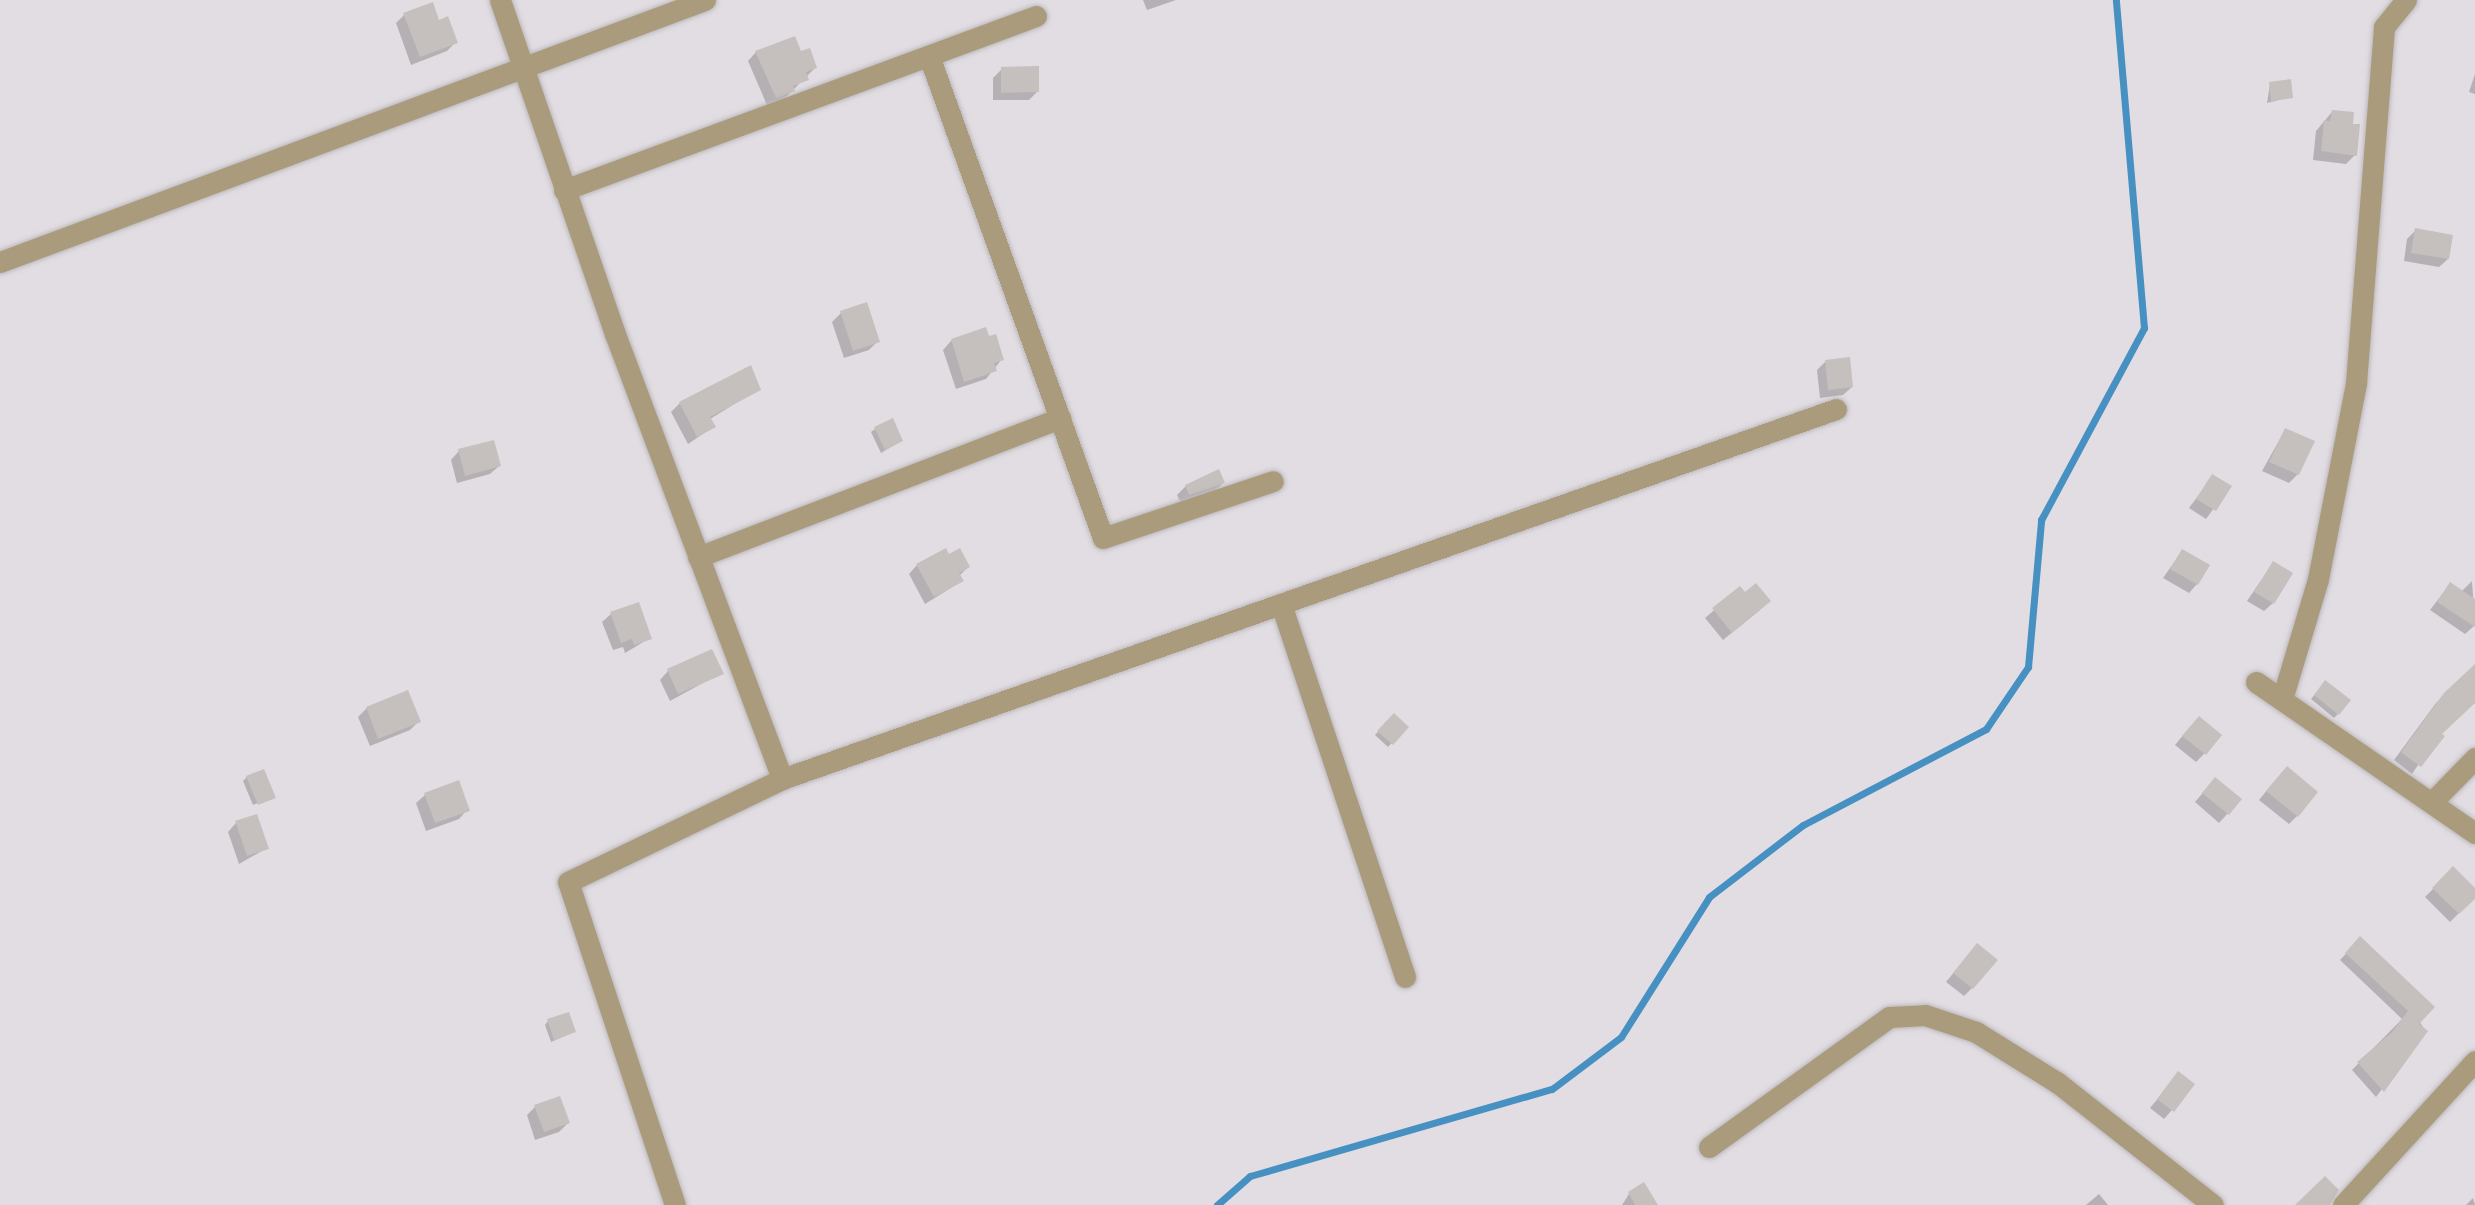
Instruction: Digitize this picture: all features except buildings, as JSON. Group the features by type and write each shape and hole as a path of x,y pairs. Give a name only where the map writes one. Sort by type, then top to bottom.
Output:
{"street":[{"path":"500,0 564,190 782,779"},
{"path":"0,262 522,71 705,0"},
{"path":"2283,696 2318,579 2356,383 2384,27 2406,0"},
{"path":"564,190 1036,16"},
{"path":"929,56 1103,538 1273,481"},
{"path":"675,1205 568,882 782,779 1836,409"},
{"path":"698,557 1060,418"},
{"path":"1281,604 1405,977"},
{"path":"2256,682 2283,696 2475,833"},
{"path":"2433,802 2475,758"},
{"path":"1709,1147 1889,1017 1925,1015 1976,1032 2058,1083 2213,1205"},
{"path":"2343,1205 2475,1061"}],"waterway":[{"path":"1217,1205 1250,1176 1552,1089 1621,1037 1709,897 1803,825 1986,729 2028,667 2041,520 2144,328 2116,0"}]}
